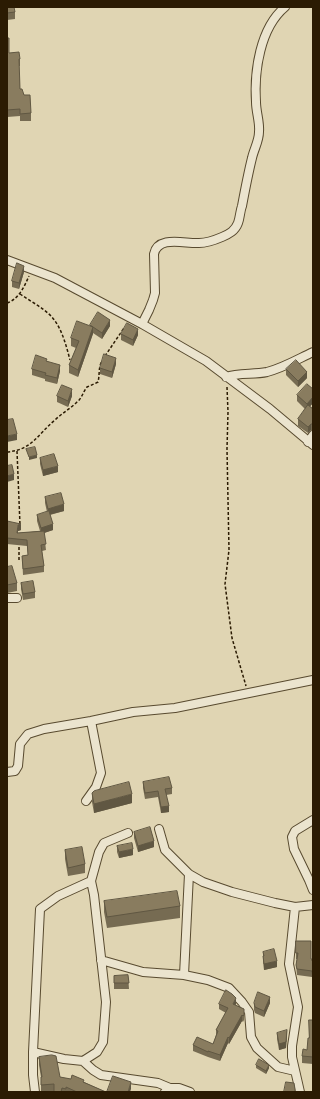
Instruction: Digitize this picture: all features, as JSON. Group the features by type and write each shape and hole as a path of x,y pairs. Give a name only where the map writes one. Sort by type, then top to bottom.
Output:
{"street":[{"path":"142,324 153,300 155,286 154,254 157,246 161,243 168,242 209,242 231,233 238,224 252,158 259,138 259,119 255,92 257,68 263,42 268,29 271,23 285,7"},
{"path":"7,260 55,278 142,324 206,361 311,440"},
{"path":"226,377 233,374 267,372 313,352"},
{"path":"7,598 17,598"},
{"path":"7,772 16,771 18,766 20,744 28,734 44,729 133,712 175,708 313,680"},
{"path":"86,801 96,788 101,773 91,721"},
{"path":"313,820 295,831 292,837 294,849 313,890"},
{"path":"159,829 165,850 189,874 203,882 232,892 275,903 296,907 313,905"},
{"path":"83,1061 97,1052 103,1042 106,1002 94,895 91,881 99,852 104,843 128,833"},
{"path":"184,975 189,874"},
{"path":"35,1092 33,1052 40,909 58,896 91,881"},
{"path":"296,907 289,964 298,1007 292,1046 292,1057 300,1092"},
{"path":"101,960 143,972 184,975 208,980 229,988 249,1012 251,1037 257,1048 278,1067 295,1071"},
{"path":"33,1052 64,1059 83,1061 101,1075 158,1083 168,1090 179,1088 190,1092"}],"path":[{"path":"7,303 11,302 20,294 32,269"},
{"path":"20,294 50,315 61,332 70,360"},
{"path":"7,452 17,451 27,447 56,418 77,403 87,386 98,382 100,365 131,318"},
{"path":"226,377 228,412 227,449 229,550 225,584 232,638 249,693"},
{"path":"17,451 20,526"},
{"path":"18,560 19,539"}],"building":[{"path":"7,7 14,7 15,12 7,13"},
{"path":"7,38 9,38 9,53 19,52 20,89 22,89 24,95 30,95 31,113 20,114 20,109 7,110"},
{"path":"17,263 24,266 19,283 12,281"},
{"path":"98,312 110,320 102,333 90,325"},
{"path":"77,321 93,327 78,370 69,365 79,341 71,338"},
{"path":"127,323 138,329 133,340 121,334"},
{"path":"104,354 116,358 112,372 100,368"},
{"path":"36,355 47,359 46,361 60,365 57,378 45,375 46,373 32,369"},
{"path":"296,360 307,372 298,381 286,369"},
{"path":"307,384 313,389 313,397 307,404 297,395"},
{"path":"62,385 72,389 68,401 57,396"},
{"path":"308,405 313,409 313,424 308,427 298,419"},
{"path":"13,419 17,434 7,436 7,420"},
{"path":"35,447 37,455 29,457 26,449"},
{"path":"54,454 58,466 43,470 40,458"},
{"path":"12,465 14,474 7,476 7,466"},
{"path":"61,493 64,504 48,509 45,497"},
{"path":"49,511 53,524 41,528 37,515"},
{"path":"7,521 21,524 18,525 17,533 44,531 46,544 41,545 44,566 23,569 22,556 28,555 27,540 7,538"},
{"path":"12,566 17,583 7,585 7,567"},
{"path":"33,581 35,592 23,594 21,583"},
{"path":"169,777 172,788 165,789 169,806 161,807 158,791 145,793 143,782"},
{"path":"129,782 132,794 94,804 92,793 94,791"},
{"path":"150,827 154,841 138,846 134,832"},
{"path":"132,843 133,849 119,852 117,846"},
{"path":"82,847 85,864 68,868 65,850"},
{"path":"177,891 180,906 107,917 104,901"},
{"path":"296,941 311,941 313,977 312,971 297,969 296,965 298,953 296,953"},
{"path":"274,949 277,961 264,964 263,952"},
{"path":"128,975 129,983 114,983 114,976"},
{"path":"226,990 236,998 233,1004 244,1009 244,1015 242,1015 229,1038 228,1037 220,1055 208,1052 193,1045 197,1037 213,1044 218,1031 216,1030 228,1008 219,1004"},
{"path":"258,992 270,997 264,1011 255,1007 254,1003"},
{"path":"309,1020 313,1020 313,1057 302,1056 303,1049 307,1050"},
{"path":"287,1030 286,1042 279,1044 277,1033"},
{"path":"52,1055 56,1056 60,1077 71,1079 72,1075 84,1080 83,1082 106,1092 77,1092 66,1087 66,1089 62,1088 61,1092 54,1092 54,1084 41,1085 42,1077 39,1057"},
{"path":"259,1059 269,1065 266,1071 256,1065"},
{"path":"113,1076 131,1082 128,1092 107,1092"},
{"path":"286,1082 294,1083 295,1092 284,1092"}]}
